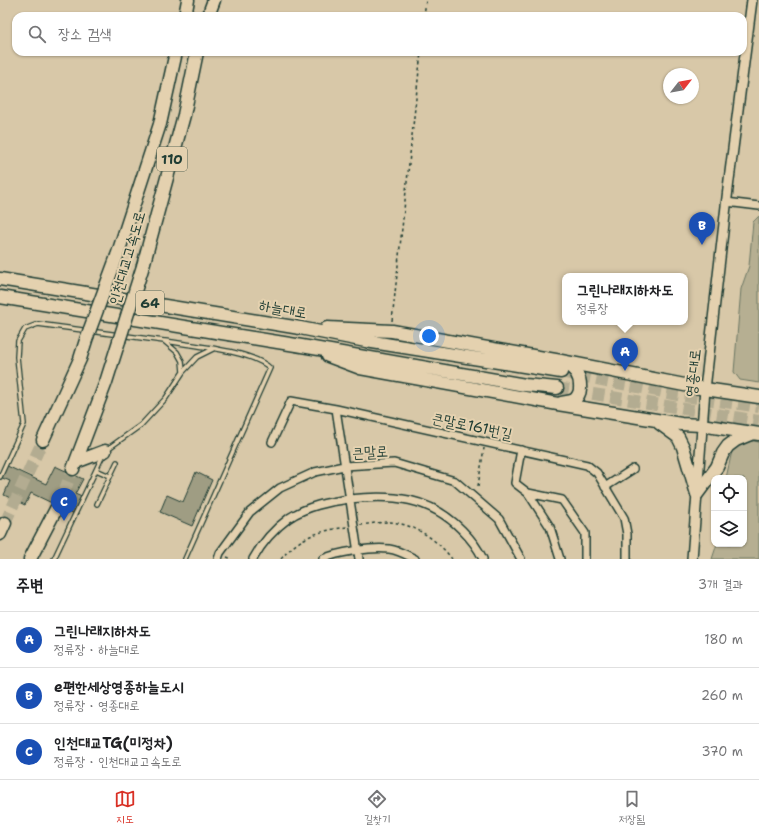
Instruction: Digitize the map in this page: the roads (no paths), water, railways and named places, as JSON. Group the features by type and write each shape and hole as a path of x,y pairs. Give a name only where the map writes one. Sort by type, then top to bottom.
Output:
{"highway":[{"path":"186,12 188,0"},
{"path":"204,12 206,0"},
{"path":"210,12 214,0"},
{"name":"인천대교고속도로","path":"43,440 80,359 117,256 160,124 175,56"},
{"name":"인천대교고속도로","path":"105,451 75,465 106,382 143,266 184,115 196,56"},
{"name":"하늘대로","path":"0,279 300,328 351,328 392,331 561,366 759,397"},
{"name":"64","path":"0,297 296,345 525,385 557,388"},
{"path":"296,345 360,368 558,404 681,424 701,425 756,433"},
{"path":"558,404 573,400 580,394 580,380 577,372 572,368 561,366"},
{"path":"653,419 672,431 678,437 683,447 697,494"},
{"path":"697,494 717,467 728,446 736,440 756,433"},
{"path":"30,559 56,510"},
{"path":"0,534 3,524"}],"main road":[{"name":"영종대로","path":"747,39 752,0"},
{"name":"영종대로","path":"692,559 701,425 726,202 745,56"}],"street":[{"path":"726,202 759,206"},
{"name":"큰말로161번길","path":"272,442 291,401 336,409 587,465 597,473 624,518 627,534 627,559"},
{"path":"336,409 358,559"},
{"path":"522,450 515,483 528,493 550,527 560,559"},
{"name":"큰말로","path":"218,559 220,553 250,512 280,488 315,472 344,466 394,463 455,481 499,519 521,559"},
{"path":"605,487 633,469"},
{"path":"528,493 562,500 585,533 585,559"},
{"path":"253,559 273,531 290,518 307,508 327,502 370,496 418,501 435,509 454,521 469,537 483,559"},
{"path":"323,559 340,553 376,548 402,552 415,559"}],"lane":[{"path":"0,477 24,424 17,357 18,341 25,329 38,324 164,341 214,349 245,356 265,363 270,368 185,559"},
{"path":"164,341 177,352 182,361 183,372"},
{"path":"54,559 105,451 141,425 166,398 183,372 197,356 214,349"},
{"path":"97,504 117,462"},
{"path":"96,470 110,476"}],"tunnel":[{"path":"561,372 678,395 759,407"},
{"path":"557,388 759,421"},
{"path":"5,523 43,440"},
{"path":"56,509 73,469"}],"place":[{"name":"e편한세상영종하늘도시","path":"702,245"},
{"name":"그린나래지하차도","path":"625,371"},
{"name":"인천대교TG(미정차)","path":"64,521"}]}
